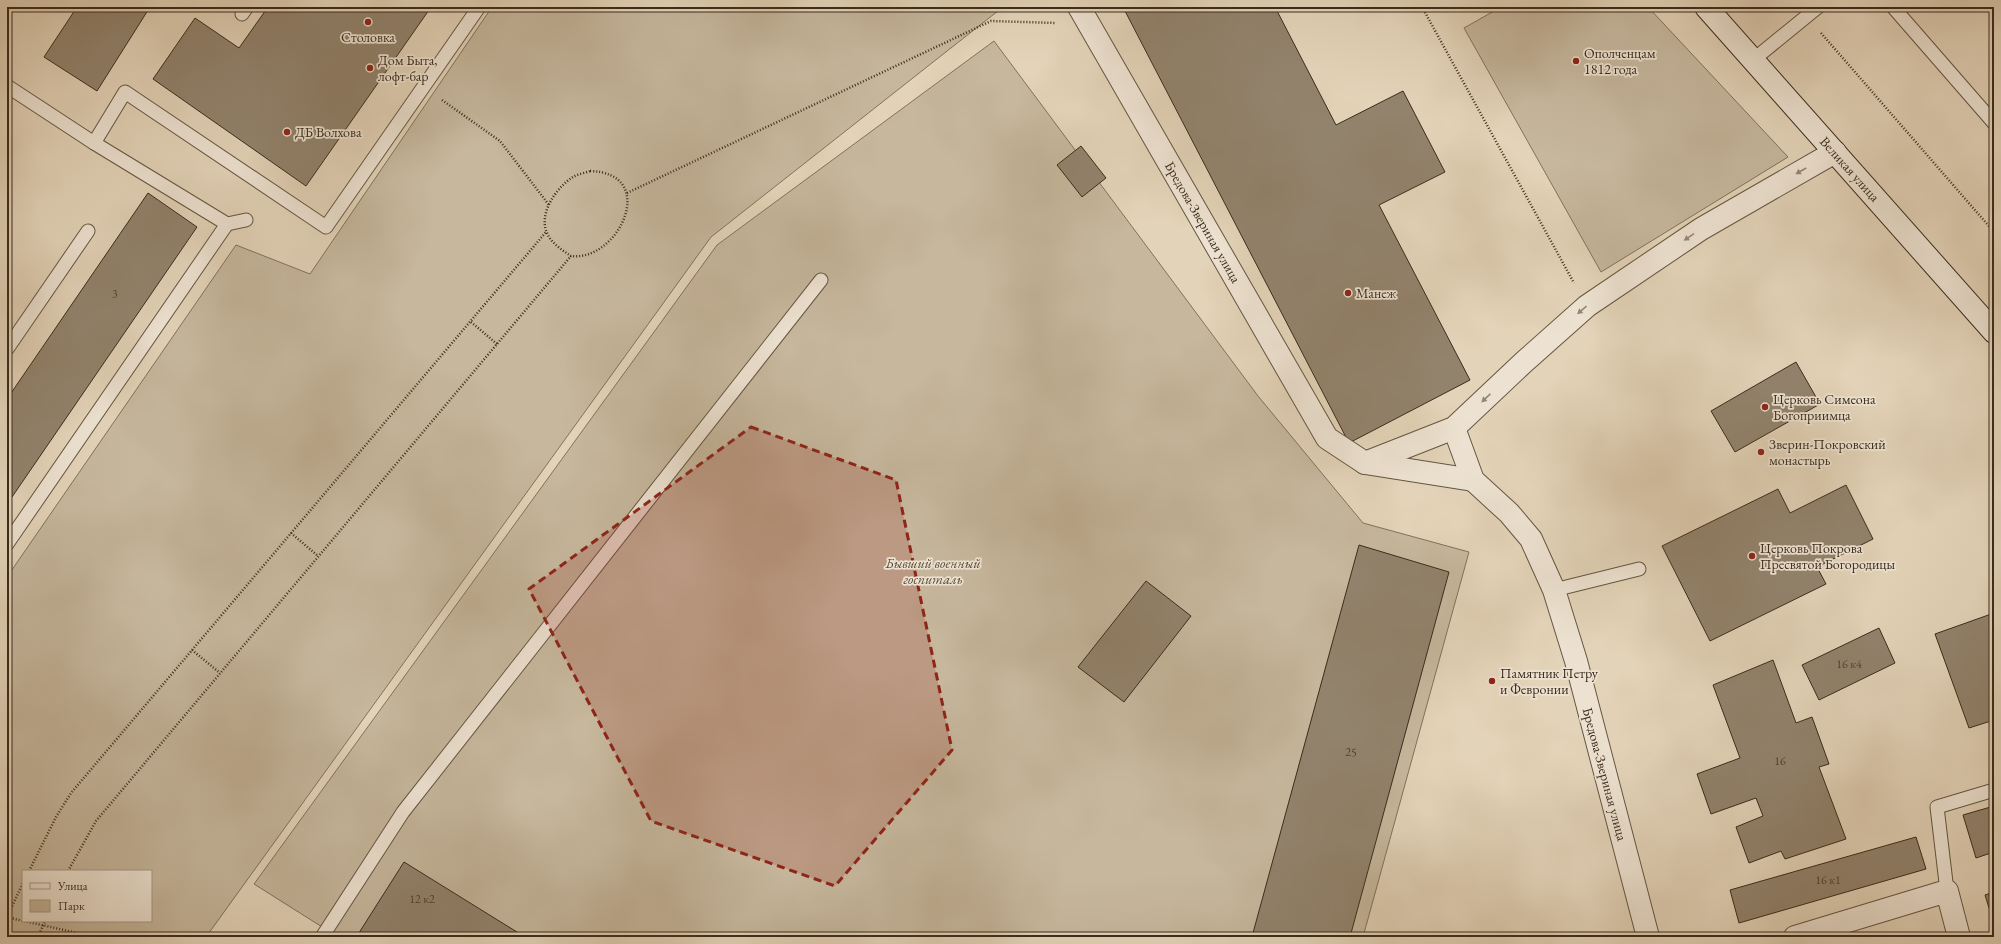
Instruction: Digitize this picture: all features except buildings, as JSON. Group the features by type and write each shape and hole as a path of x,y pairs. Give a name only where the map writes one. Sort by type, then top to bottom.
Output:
{"street":[{"name":"Великая улица","path":"1706,7 1994,332"},
{"name":"Бредова-Звериная улица","path":"1080,9 1327,438 1365,463"},
{"path":"1365,463 1454,428 1524,362 1587,306 1701,228 1835,152"},
{"name":"Бредова-Звериная улица","path":"1454,428 1473,480 1509,513 1531,539 1554,590 1576,661 1648,937"},
{"path":"1365,463 1473,480"},
{"path":"1795,937 1947,891 1959,937"}],"lane":[{"path":"94,143 125,92 326,227 479,7"},
{"path":"1753,60 1818,7"},
{"path":"1893,7 1994,123"},
{"path":"7,86 94,143 227,224 246,220"},
{"path":"7,544 227,224"},
{"path":"7,349 88,231"},
{"path":"322,937 404,812 821,280"},
{"path":"1554,590 1639,568"},
{"path":"1947,891 1936,807 1994,790"}],"path":[{"path":"1422,7 1587,306"},
{"path":"627,193 991,21 1058,23 1080,9"},
{"path":"1806,16 1994,232"},
{"path":"424,87 500,141 549,205"},
{"path":"590,171 604,171 618,180 627,193 629,206 624,221 612,237 597,251 584,256 571,256 562,250 546,232 545,222 549,205 558,189 574,176 590,171"},
{"path":"30,870 56,817 70,793 546,232"},
{"path":"69,870 96,821 571,256"},
{"path":"471,322 497,344"},
{"path":"291,533 318,556"},
{"path":"192,650 220,673"},
{"path":"22,885 7,917 22,921"},
{"path":"29,922 95,937"},
{"path":"38,937 44,922"}],"highlighted area":[{"path":"751,427 896,480 952,750 835,886 651,821 529,589"}],"green space":[{"path":"492,7 1003,7 711,237 206,937 7,937 7,577 236,245 310,274"},
{"path":"1501,7 1648,7 1788,157 1601,272 1464,28"},
{"name":"Бывший военный госпиталь","path":"994,41 1258,396 1363,523 1469,552 1363,937 338,937 254,884 717,245"}],"place":[{"name":"Столовка","path":"368,22"},
{"name":"Ополченцам 1812 года","path":"1576,61"},
{"name":"Дом Быта, лофт-бар","path":"370,68"},
{"name":"ДБ Волхова","path":"287,132"},
{"name":"Манеж","path":"1348,293"},
{"name":"Церковь Симеона Богоприимца","path":"1765,407"},
{"name":"Зверин-Покровский монастырь","path":"1761,452"},
{"name":"Церковь Покрова Пресвятой Богородицы","path":"1752,556"},
{"name":"Памятник Петру и Февронии","path":"1492,681"}]}
